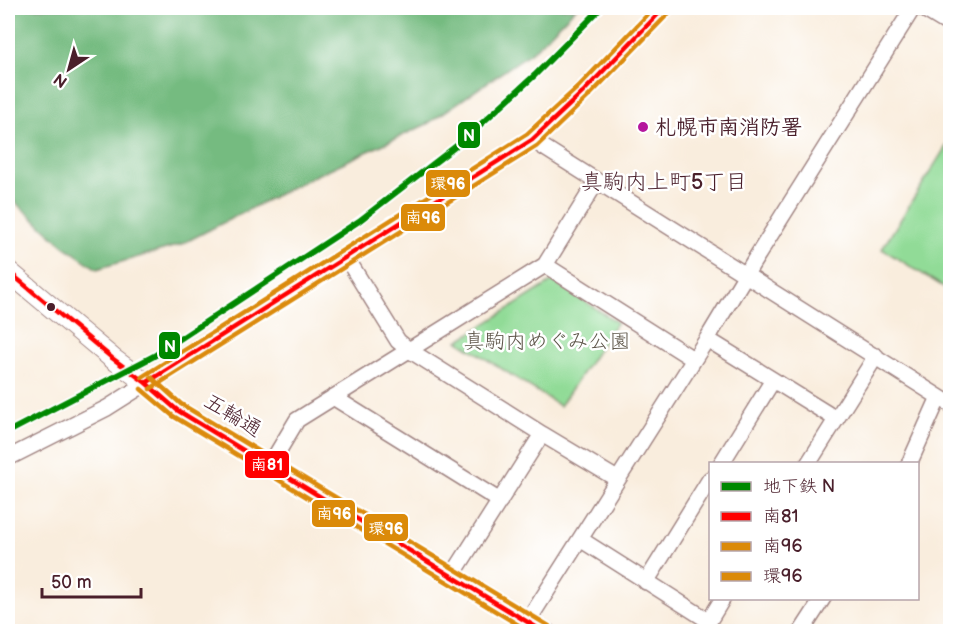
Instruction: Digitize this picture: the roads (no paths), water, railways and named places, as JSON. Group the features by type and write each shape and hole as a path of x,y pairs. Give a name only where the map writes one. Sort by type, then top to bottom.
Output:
{"main road":[{"name":"五輪通","path":"8,271 177,410 536,626"}],"street":[{"path":"8,458 107,408 532,140 597,78 664,8"},
{"path":"536,626 580,539 913,8"},
{"path":"922,8 951,25"},
{"path":"532,140 945,401 910,462"},
{"path":"270,465 297,420 545,265 597,181"},
{"path":"346,257 398,341 542,434 617,479"},
{"path":"545,265 693,359"},
{"path":"707,339 836,419"},
{"path":"809,462 876,356"},
{"path":"722,462 773,380"},
{"path":"333,397 500,501"},
{"path":"452,576 542,434"},
{"path":"646,582 709,482"},
{"path":"580,539 709,621 722,600"},
{"path":"801,632 822,600"}],"metro line":[{"name":"N","path":"8,432 154,356 359,221 460,143 535,75 601,8"}],"place":[{"name":"札幌市南消防署","path":"643,127"}],"district":[{"name":"真駒内上町5丁目","path":"664,181"}],"park label":[{"name":"真駒内めぐみ公園","path":"547,341"}]}
